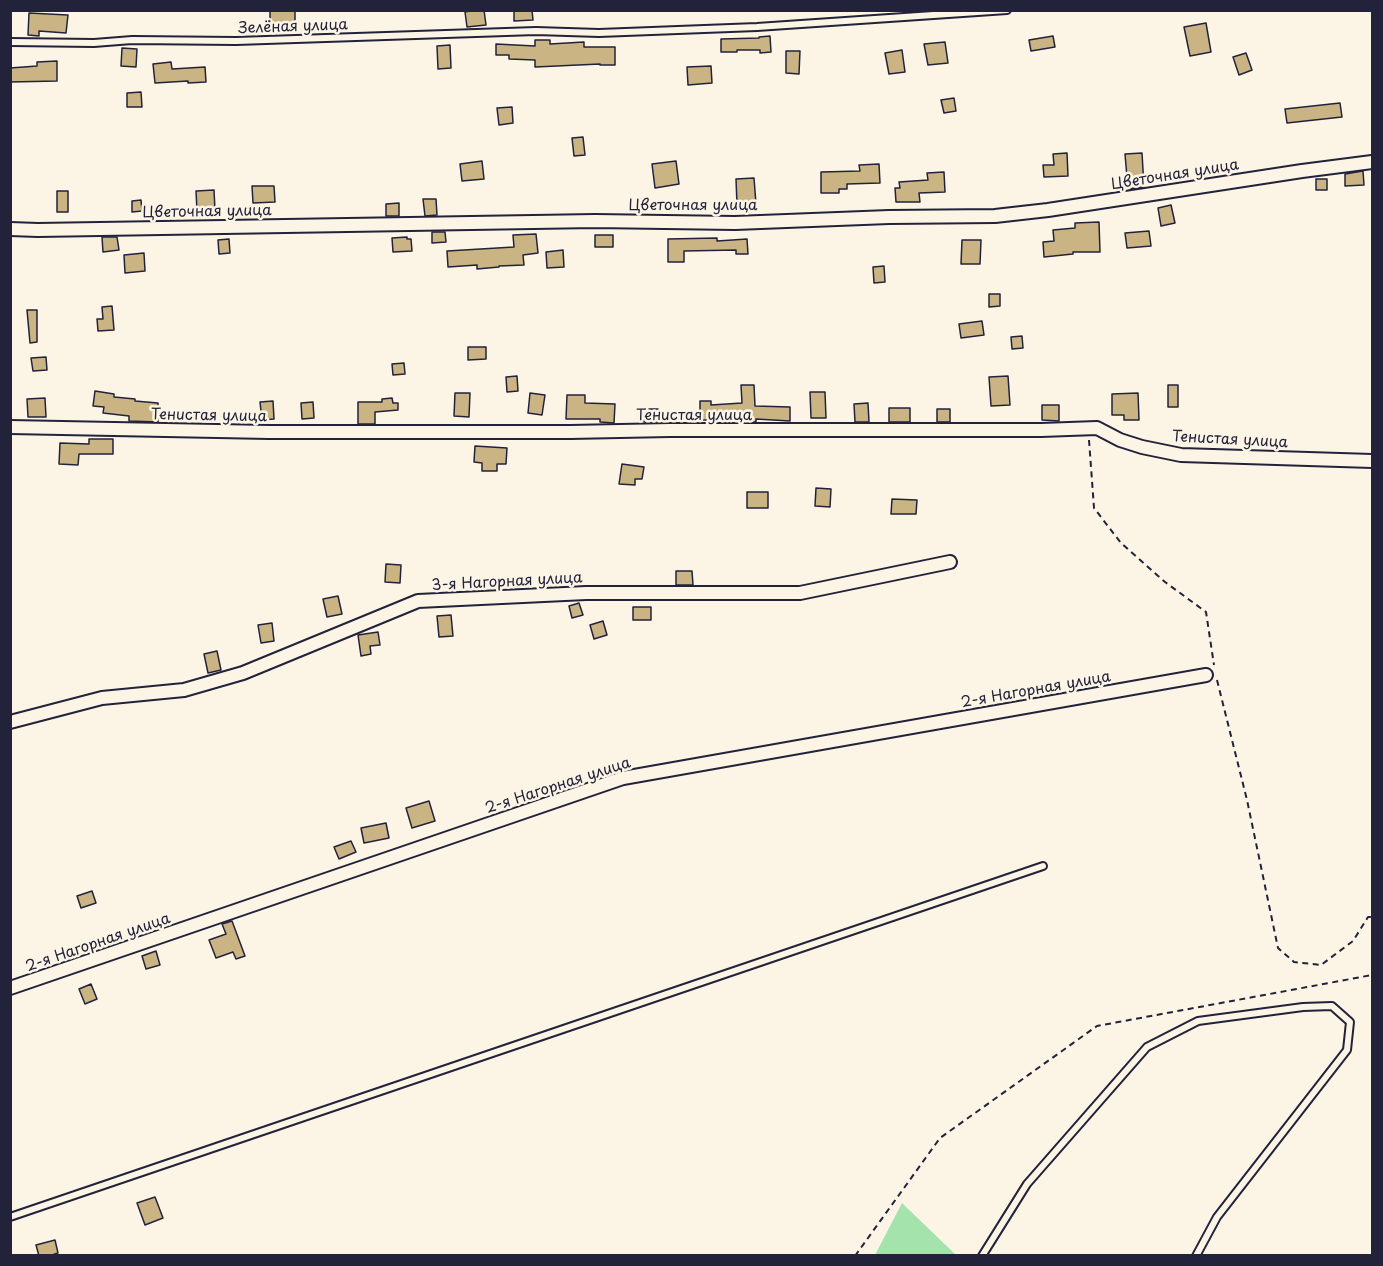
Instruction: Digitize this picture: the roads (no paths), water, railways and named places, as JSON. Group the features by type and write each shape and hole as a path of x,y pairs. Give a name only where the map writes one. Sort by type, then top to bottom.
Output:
{"street":[{"name":"Цветочная улица","path":"10,229 594,221 735,223 889,217 995,216 1372,162"},
{"name":"Тенистая улица","path":"10,427 315,432 911,431 1097,428 1120,440 1181,455 1372,461"},
{"name":"3-я Нагорная улица","path":"10,722 102,698 184,690 243,673 418,601 586,593 800,593 950,562"},
{"name":"2-я Нагорная улица","path":"10,988 622,778 1206,675"}],"lane":[{"name":"Зелёная улица","path":"10,42 236,41 536,31 599,33 757,27 1007,10"},
{"path":"10,1217 1043,866"},
{"path":"982,1256 1027,1184 1147,1047 1198,1021 1303,1007 1332,1006 1350,1022 1347,1050 1217,1217 1196,1256"}]}
